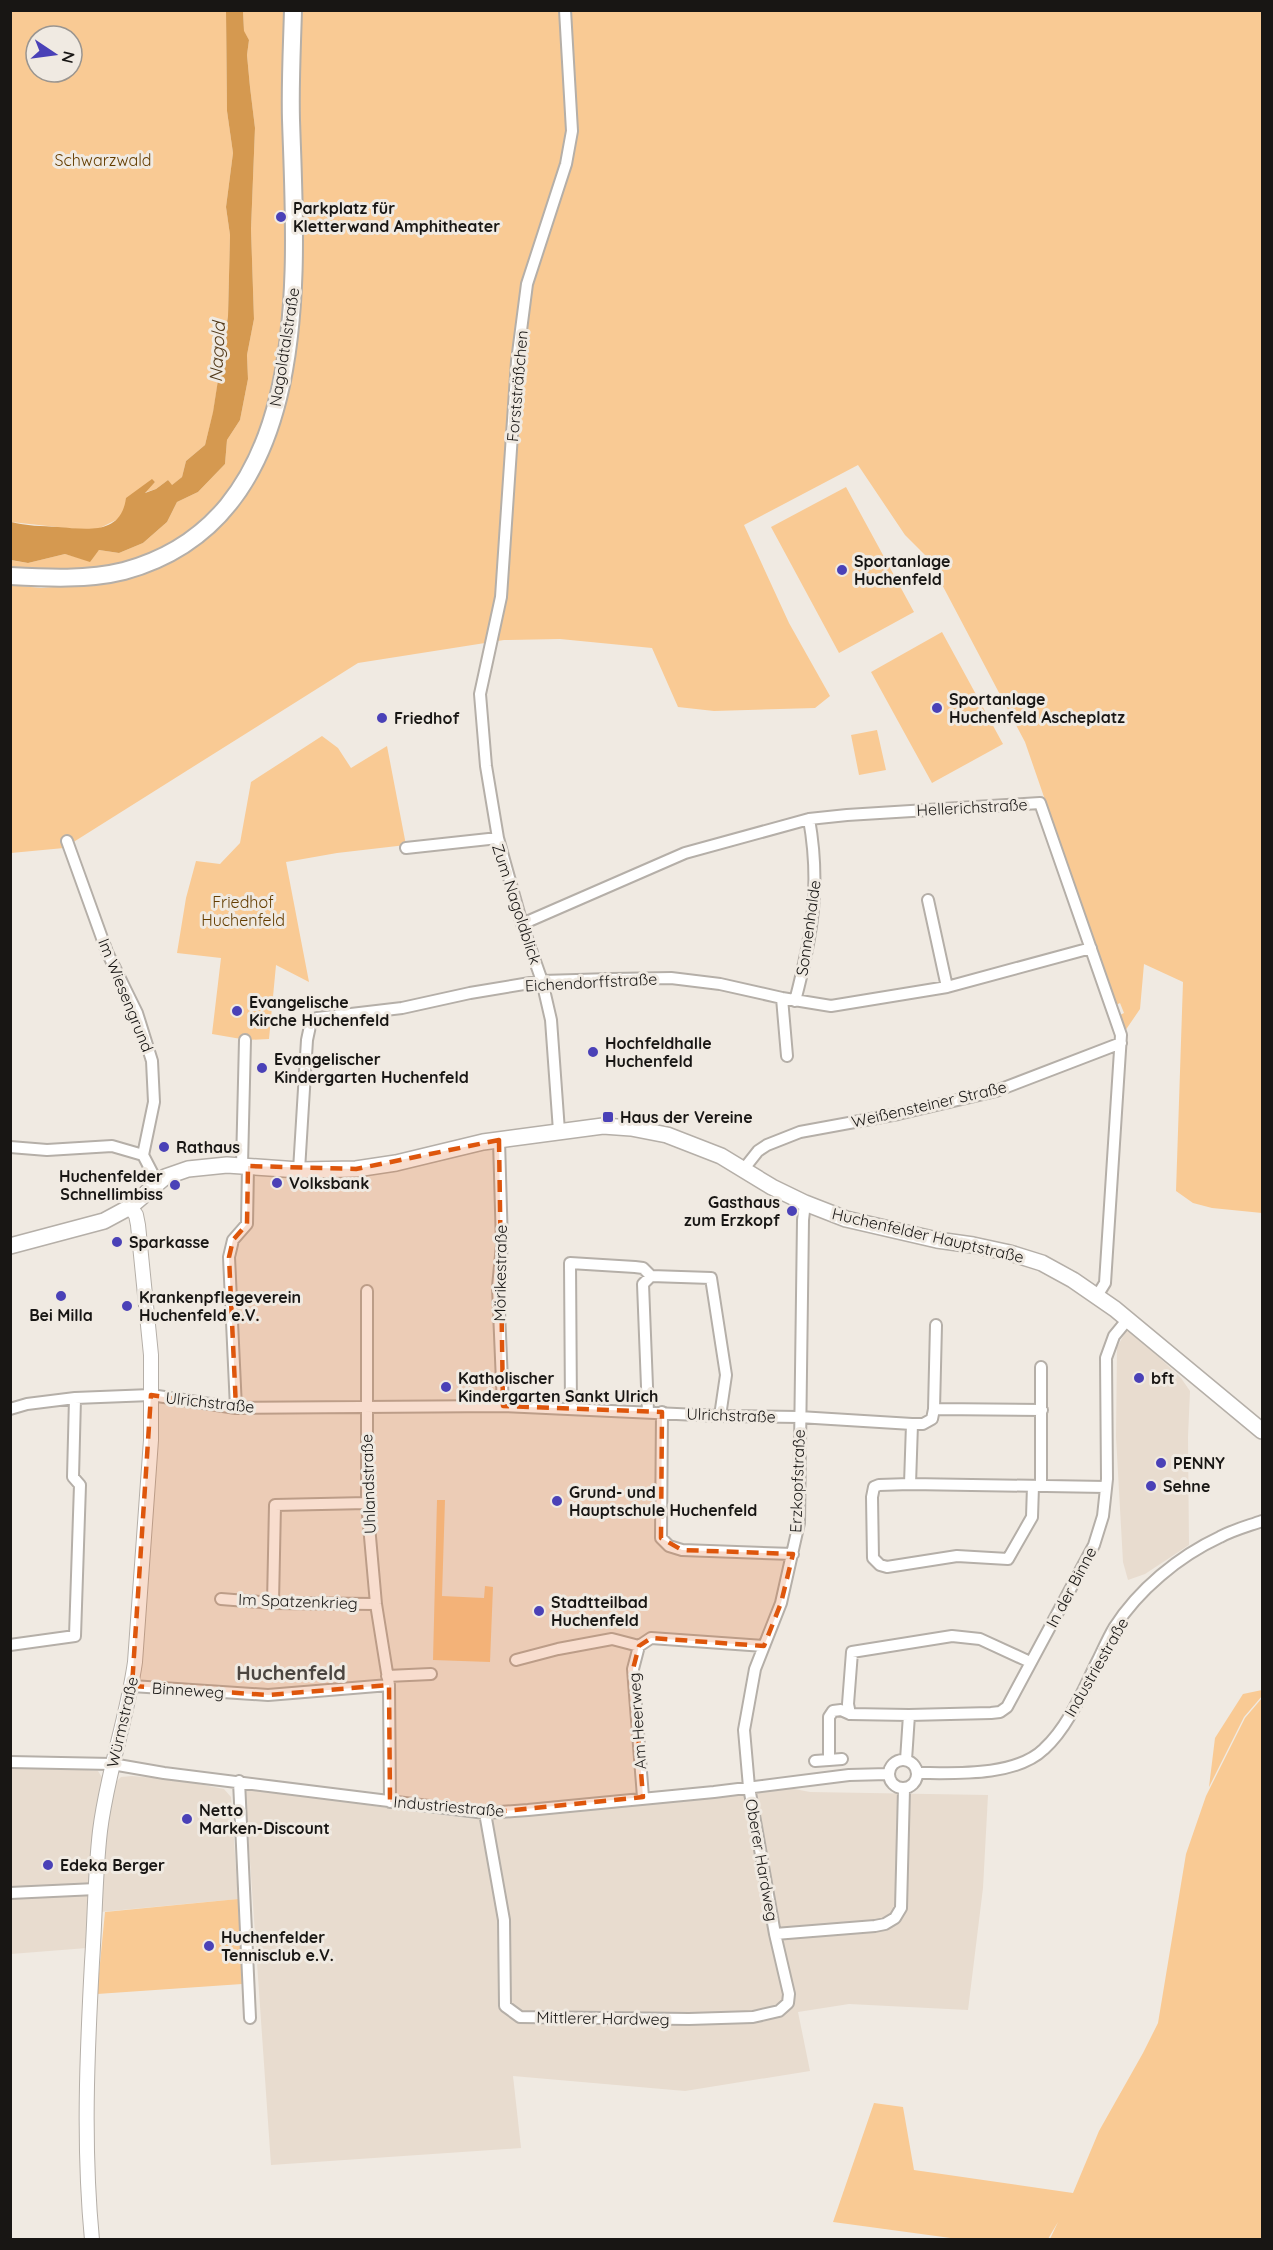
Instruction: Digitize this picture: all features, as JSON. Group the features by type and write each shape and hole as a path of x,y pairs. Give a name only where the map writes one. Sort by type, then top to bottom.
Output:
{"main road":[{"name":"Nagoldtalstraße","path":"10,576 54,578 108,574 162,556 193,537 219,515 239,490 257,458 277,401 292,307 295,265 291,117 293,10"},
{"name":"Huchenfelder Hauptstraße","path":"10,1246 98,1223 130,1207 157,1182 178,1170 212,1166 299,1170 356,1169 386,1165 483,1142 603,1126 631,1128 667,1135 721,1156 805,1203 846,1219 937,1240 1010,1253 1042,1263 1073,1280 1128,1319 1259,1428"}],"street":[{"name":"Forststräßchen","path":"498,838 486,766 480,694 501,597 518,361 527,284 566,164 572,131 566,10"},
{"name":"Hellerichstraße","path":"522,924 685,853 809,819 847,814 1040,803 1118,1026 1121,1043 1105,1283 1097,1296"},
{"name":"Sonnenhalde","path":"795,1000 808,946 814,898 815,854 809,819"},
{"name":"Zum Nagoldblick","path":"406,848 498,838 522,924 542,981 551,1020 559,1131"},
{"name":"Im Wiesengrund","path":"67,840 107,952 137,1013 149,1050 154,1102 143,1155"},
{"path":"928,900 947,987"},
{"name":"Eichendorffstraße","path":"299,1170 307,1040 310,1026 317,1018 402,1008 470,993 542,981 671,978 720,984 831,1006 947,987 1091,948"},
{"path":"782,998 787,1056"},
{"path":"236,1408 229,1257 233,1240 247,1224 245,1040"},
{"name":"Weißensteiner Straße","path":"743,1170 758,1151 767,1145 800,1132 898,1114 996,1091 1121,1043"},
{"name":"Mörikestraße","path":"499,1140 502,1245 498,1287 503,1406"},
{"path":"10,1147 48,1150 112,1146 143,1155 157,1182"},
{"name":"Erzkopfstraße","path":"749,1787 744,1730 755,1670 781,1603 799,1523 799,1417 805,1203"},
{"name":"Würmstraße","path":"92,2240 86,2108 100,1832 112,1764 132,1686 151,1440 147,1310 138,1225 136,1215 130,1207"},
{"path":"571,1408 570,1263 643,1268 651,1276 711,1278 726,1375 720,1416"},
{"path":"648,1412 643,1284 651,1276"},
{"name":"Uhlandstraße","path":"367,1291 367,1503 376,1604 388,1681 390,1802"},
{"name":"In der Binne","path":"909,1715 1000,1712 1007,1707 1094,1545 1103,1516 1106,1486 1106,1358 1114,1336 1128,1319"},
{"path":"910,1484 912,1424 923,1424 932,1419 934,1409 936,1325"},
{"path":"1041,1367 1042,1410 1037,1486 1032,1517 1008,1558 957,1556 887,1567 880,1565 873,1558 872,1497 874,1487 879,1485 910,1484 1037,1486 1106,1486"},
{"name":"Ulrichstraße","path":"10,1409 27,1404 75,1398 151,1395 236,1408 503,1406 720,1416 799,1417 912,1424"},
{"path":"10,1645 75,1636 80,1485 73,1477 75,1398"},
{"path":"934,1409 1042,1410"},
{"path":"662,1413 661,1538 669,1546 682,1550 793,1554"},
{"path":"273,1603 275,1505 367,1503"},
{"name":"Industriestraße","path":"917,1773 990,1772 1022,1762 1043,1750 1060,1729 1078,1700 1115,1627 1144,1592 1183,1558 1220,1537 1263,1521"},
{"name":"Im Spatzenkrieg","path":"221,1599 273,1603 376,1604"},
{"path":"850,1713 848,1704 852,1652 952,1636 980,1639 1030,1662"},
{"path":"516,1660 612,1639 639,1646 651,1638 764,1646"},
{"name":"Am Heerweg","path":"639,1646 633,1669 643,1797"},
{"path":"388,1681 431,1674"},
{"name":"Binneweg","path":"132,1686 268,1695 388,1681"},
{"path":"829,1760 829,1717 833,1711 841,1710 850,1713 909,1715 906,1760"},
{"path":"815,1761 842,1759"},
{"path":"906,1760 912,1764 917,1773 912,1785 904,1788 894,1786 888,1774 895,1762 906,1760"},
{"name":"Industriestraße","path":"10,1762 112,1764 485,1813 849,1775 888,1774"},
{"path":"239,1782 250,2018"},
{"name":"Oberer Hardweg","path":"749,1787 775,1934 789,1994 788,2003"},
{"name":"Oberer Hardweg","path":"775,1934 875,1926 885,1924 895,1918 901,1908 903,1890 904,1788"},
{"name":"Mittlerer Hardweg","path":"485,1813 504,1920 505,2006 520,2017 678,2019 753,2017 779,2011 788,2003"},
{"path":"10,1893 96,1889"}],"highlighted area":[{"path":"499,1140 503,1406 662,1412 661,1538 682,1550 793,1554 781,1603 764,1646 651,1638 639,1646 633,1669 643,1797 485,1813 390,1802 389,1685 268,1695 132,1686 151,1395 236,1408 229,1257 233,1240 247,1224 248,1166 356,1169"}],"shaded area":[{"path":"226,11 243,11 244,31 249,40 247,55 255,128 251,229 254,319 247,355 248,379 240,420 227,440 225,464 198,492 177,502 167,522 143,543 119,553 99,550 90,562 65,554 28,563 11,560 11,522 80,529 101,528 117,519 123,510 126,498 152,479 155,482 145,493 156,489 168,480 172,485 182,477 186,461 205,445 213,412 228,316 230,235 226,207 233,153 227,111"},
{"path":"1128,1328 1181,1378 1190,1391 1189,1545 1145,1574 1128,1580 1123,1562 1116,1437 1117,1347"},
{"path":"11,1768 98,1771 103,1779 116,1782 121,1777 132,1776 178,1780 224,1789 231,1797 238,1899 90,1913 87,1948 11,1954"},
{"path":"779,1786 810,1792 988,1795 983,1888 968,2010 849,2004 798,2012 810,2071 685,2091 513,2076 521,2148 271,2165 245,1789 474,1819 590,1810"}],"green space":[{"name":"Schwarzwald","path":"11,11 226,11 227,111 233,153 226,207 230,235 228,316 213,413 205,445 186,461 182,477 171,486 168,480 156,489 143,493 155,482 151,480 118,519 94,531 11,522"},
{"path":"243,11 287,11 287,272 282,333 273,388 259,439 229,493 184,535 132,562 97,570 11,571 10,560 28,563 65,554 90,561 99,550 119,553 143,543 167,522 177,502 198,492 225,464 227,440 240,420 248,379 247,355 254,319 251,229 255,128 247,55 249,40 244,32"},
{"path":"297,11 1262,11 1262,1213 1212,1208 1193,1203 1176,1191 1183,982 1144,964 1140,1009 1125,1031 1120,1015 1124,1013 1120,1003 1116,1005 1025,742 928,558 905,535 858,465 744,525 789,623 830,696 815,708 714,711 678,707 652,648 560,639 504,640 358,663 64,848 11,853 10,585 41,588 104,583 128,578 155,567 214,526 278,413"},
{"name":"Sportanlage Huchenfeld","path":"846,487 914,612 839,653 771,527"},
{"name":"Sportanlage Huchenfeld Ascheplatz","path":"942,632 1003,744 932,783 871,672"},
{"path":"877,730 886,770 859,775 851,735"},
{"name":"Friedhof Huchenfeld","path":"322,736 338,748 351,768 387,746 406,845 286,862 309,982 276,965 269,1039 247,1040 212,1034 221,958 177,953 186,898 196,861 220,864 240,843 251,782"},
{"path":"437,1500 445,1500 442,1596 484,1598 485,1586 493,1587 490,1662 433,1660"},
{"path":"1262,1690 1262,1696 1244,1717 1209,1787 1215,1738 1243,1694"},
{"path":"1262,1698 1262,2239 1050,2239 1058,2222 1048,2239 958,2239 833,2222 874,2103 903,2107 914,2170 1073,2193 1099,2131 1158,2023 1186,1854 1206,1796 1245,1718"},
{"path":"238,1899 242,1984 97,1994 105,1912"}],"place":[{"name":"Parkplatz für Kletterwand Amphitheater","path":"281,217"},
{"name":"Sportanlage Huchenfeld","path":"842,570"},
{"name":"Sportanlage Huchenfeld Ascheplatz","path":"937,708"},
{"name":"Friedhof","path":"382,718"},
{"name":"Evangelische Kirche Huchenfeld","path":"237,1011"},
{"name":"Hochfeldhalle Huchenfeld","path":"593,1052"},
{"name":"Evangelischer Kindergarten Huchenfeld","path":"262,1068"},
{"name":"Haus der Vereine","path":"608,1117"},
{"name":"Rathaus","path":"164,1147"},
{"name":"Volksbank","path":"277,1183"},
{"name":"Huchenfelder Schnellimbiss","path":"175,1185"},
{"name":"Gasthaus zum Erzkopf","path":"792,1211"},
{"name":"Sparkasse","path":"117,1242"},
{"name":"Bei Milla","path":"61,1296"},
{"name":"Krankenpflegeverein Huchenfeld e.V.","path":"127,1306"},
{"name":"bft","path":"1139,1378"},
{"name":"Katholischer Kindergarten Sankt Ulrich","path":"446,1387"},
{"name":"PENNY","path":"1161,1463"},
{"name":"Sehne","path":"1151,1486"},
{"name":"Grund- und Hauptschule Huchenfeld","path":"557,1501"},
{"name":"Stadtteilbad Huchenfeld","path":"539,1611"},
{"name":"Netto Marken-Discount","path":"187,1819"},
{"name":"Edeka Berger","path":"48,1865"},
{"name":"Huchenfelder Tennisclub e.V.","path":"209,1946"}],"district":[{"name":"Huchenfeld","path":"291,1672"}],"water label":[{"name":"Nagold","path":"217,352"}]}
